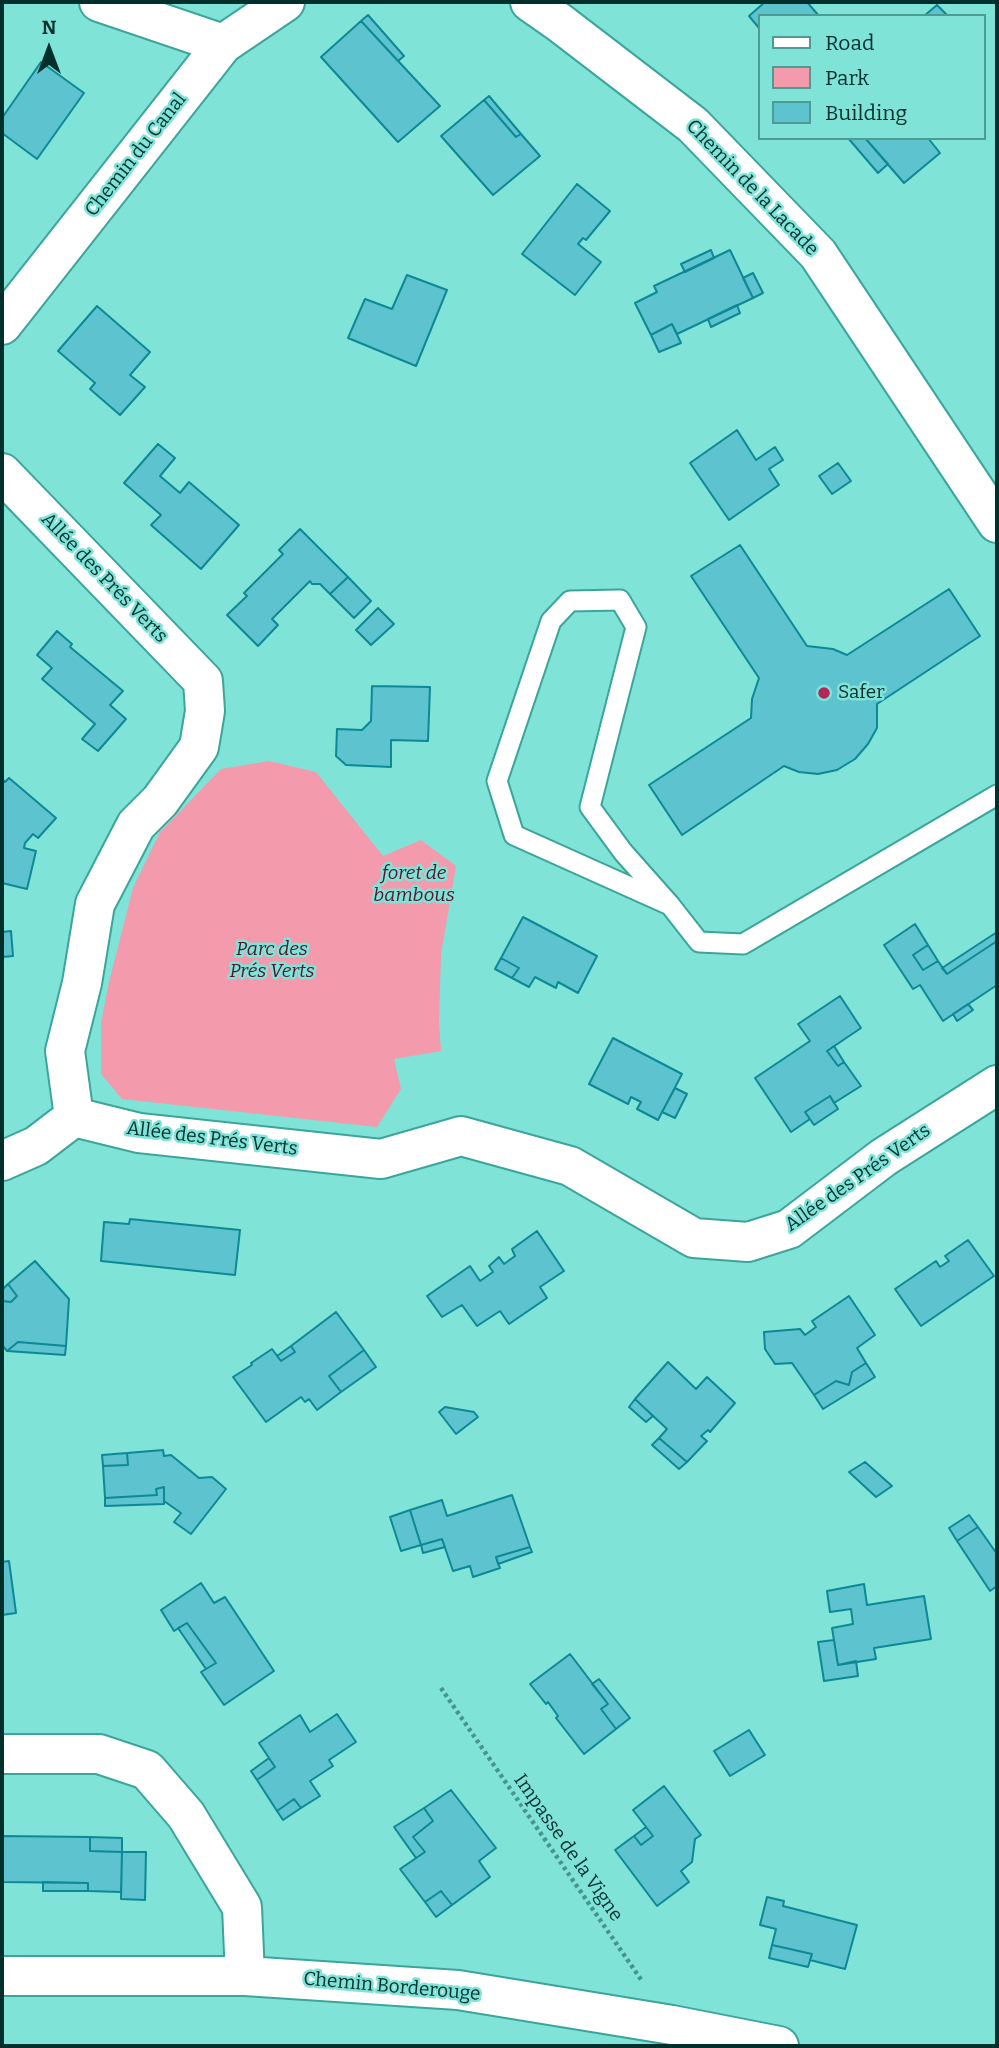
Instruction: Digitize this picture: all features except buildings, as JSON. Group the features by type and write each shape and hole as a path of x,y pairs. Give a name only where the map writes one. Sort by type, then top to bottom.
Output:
{"street":[{"path":"99,2 223,44"},
{"name":"Chemin du Canal","path":"2,325 223,44 285,2"},
{"name":"Chemin de la Lacade","path":"530,2 693,125 818,254 997,523"},
{"name":"Allée des Prés Verts","path":"2,473 203,681 205,711 199,747 160,800 136,825 94,904 82,983 65,1051 74,1117 139,1133 381,1159 461,1136 570,1166 694,1238 748,1242 789,1229 884,1157 997,1085"},
{"path":"2,1161 36,1146 74,1117"},
{"path":"2,1754 99,1754 147,1770 186,1815 242,1907 244,1976"},
{"name":"Chemin Borderouge","path":"2,1976 244,1976 458,1990 672,2025 779,2046"}],"lane":[{"path":"670,905 514,835 497,781 551,621 570,601 620,600 636,627 590,807 623,852 670,905 699,942 743,944 997,795"}],"path":[{"name":"Impasse de la Vigne","path":"440,1688 672,2025"}],"green space":[{"name":"Parc des Prés Verts","path":"269,761 316,772 383,856 421,840 456,866 441,954 441,1051 394,1059 401,1089 377,1127 122,1099 101,1074 101,1023 109,982 133,888 160,832 221,769"}],"place":[{"name":"Safer","path":"824,693"}],"park label":[{"name":"foret de bambous","path":"414,885"}]}
